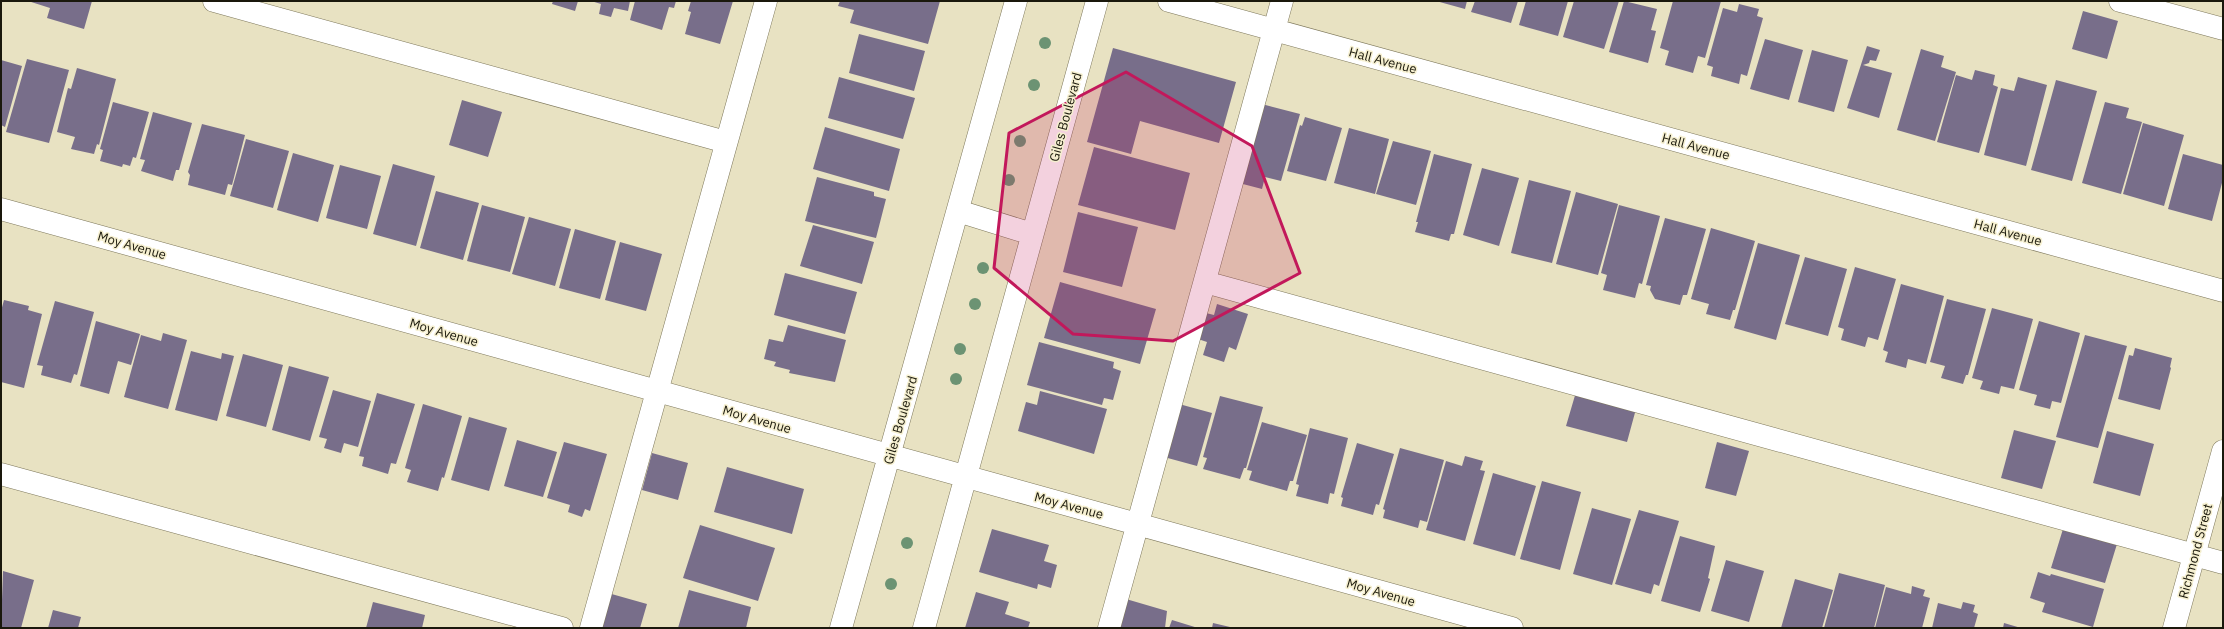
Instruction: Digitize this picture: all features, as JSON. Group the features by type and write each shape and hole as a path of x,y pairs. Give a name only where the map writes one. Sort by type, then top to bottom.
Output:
{"street":[{"path":"214,1 726,142"},
{"path":"591,628 766,1"},
{"name":"Giles Boulevard","path":"842,628 1016,1"},
{"name":"Giles Boulevard","path":"924,628 1097,1"},
{"name":"Hall Avenue","path":"1169,1 2223,292"},
{"path":"1109,628 1282,1"},
{"path":"2120,1 2223,29"},
{"name":"Moy Avenue","path":"1,209 1512,628"},
{"path":"958,211 1032,234"},
{"path":"1205,282 2223,563"},
{"name":"Richmond Street","path":"2174,628 2223,451"},
{"path":"1,474 562,628"}],"highlighted area":[{"path":"1126,72 1252,146 1300,273 1173,341 1073,334 994,268 1009,133"}],"building":[{"path":"28,1 92,1 84,29 47,18 50,8"},
{"path":"553,1 578,1 575,11 552,4"},
{"path":"591,1 630,1 628,11 614,8 611,17 599,14 601,4"},
{"path":"635,1 676,1 674,8 669,7 662,30 630,20"},
{"path":"691,1 733,1 720,44 685,34 691,12 688,11"},
{"path":"840,1 940,1 928,44 850,23 854,10 838,6"},
{"path":"1436,1 1467,1 1465,9"},
{"path":"1475,1 1518,1 1511,23 1471,12"},
{"path":"1526,1 1568,1 1558,36 1519,25"},
{"path":"1574,1 1619,1 1604,49 1563,37"},
{"path":"1624,1 1657,9 1651,30 1656,31 1648,63 1609,52"},
{"path":"1673,1 1721,1 1705,58 1698,56 1693,73 1665,65 1669,51 1660,48"},
{"path":"1739,4 1759,9 1757,16 1763,18 1747,76 1741,74 1739,84 1711,76 1713,67 1707,65 1723,8 1737,12"},
{"path":"2083,11 2118,21 2107,59 2072,49"},
{"path":"859,34 925,51 914,91 849,73"},
{"path":"1765,39 1803,50 1789,100 1750,89"},
{"path":"1867,46 1880,50 1876,61 1870,60 1869,63 1863,65 1892,73 1879,118 1847,108"},
{"path":"1113,48 1236,82 1219,143 1140,121 1131,154 1087,142"},
{"path":"1921,49 1944,56 1941,67 1956,72 1935,141 1897,130"},
{"path":"1812,50 1848,60 1834,112 1798,102"},
{"path":"27,59 69,70 49,143 6,132"},
{"path":"1,60 22,66 5,127 1,125"},
{"path":"77,68 116,79 99,145 97,144 94,154 71,149 75,137 57,132 68,88 71,89"},
{"path":"1975,70 1995,75 1993,85 1998,87 1979,153 1937,142 1956,75 1972,80"},
{"path":"839,77 915,98 903,139 828,118"},
{"path":"2018,77 2047,85 2026,166 1984,155 2001,88 2014,91"},
{"path":"2056,80 2097,91 2072,181 2031,170"},
{"path":"462,100 502,112 488,157 449,145"},
{"path":"113,102 149,112 136,158 133,157 130,166 123,164 122,167 100,161 103,150 100,149"},
{"path":"2105,102 2129,108 2126,118 2142,122 2121,194 2082,183"},
{"path":"1258,103 1300,114 1281,181 1265,177 1262,189 1239,183"},
{"path":"153,112 192,123 179,170 176,170 173,181 141,171 145,160 140,159"},
{"path":"1305,117 1342,128 1326,181 1287,171 1300,125 1302,126"},
{"path":"2143,123 2184,135 2164,206 2123,194"},
{"path":"202,124 245,135 232,185 228,184 225,195 188,185 190,175 188,172"},
{"path":"825,127 900,149 889,191 813,169"},
{"path":"1349,128 1389,139 1375,194 1334,183"},
{"path":"246,139 289,151 273,208 230,196"},
{"path":"1393,141 1431,151 1416,205 1376,194"},
{"path":"1094,147 1190,173 1175,230 1078,205"},
{"path":"293,153 334,165 318,222 277,210"},
{"path":"1434,154 1472,164 1454,234 1451,234 1449,241 1415,232 1418,222 1416,222"},
{"path":"2183,154 2223,165 2223,179 2212,221 2168,209"},
{"path":"393,164 435,176 416,246 373,234"},
{"path":"340,165 381,176 367,229 326,218"},
{"path":"1482,168 1519,178 1499,246 1463,235"},
{"path":"817,177 874,192 874,196 886,199 876,238 805,221"},
{"path":"1529,180 1571,191 1552,263 1511,253"},
{"path":"436,191 479,203 463,260 420,248"},
{"path":"1576,192 1618,204 1598,275 1556,264"},
{"path":"482,205 525,217 510,272 467,261"},
{"path":"1619,205 1660,216 1642,284 1639,283 1635,298 1603,290 1607,275 1601,273"},
{"path":"1078,212 1138,227 1122,287 1063,272"},
{"path":"529,217 571,229 555,286 512,274"},
{"path":"1665,218 1706,229 1687,295 1683,295 1680,305 1655,299 1650,290 1651,286 1646,285"},
{"path":"813,225 874,242 862,284 800,266"},
{"path":"1711,228 1755,241 1735,310 1733,310 1730,320 1706,314 1709,304 1691,299"},
{"path":"575,229 616,241 600,299 559,288"},
{"path":"620,242 662,254 646,311 605,300"},
{"path":"1758,243 1800,255 1776,340 1734,328"},
{"path":"1805,257 1847,269 1828,336 1785,324"},
{"path":"1855,267 1896,279 1878,340 1868,337 1865,347 1841,340 1844,329 1838,327"},
{"path":"785,273 857,292 845,334 774,315"},
{"path":"1060,282 1156,309 1140,364 1044,338"},
{"path":"1901,284 1944,296 1926,364 1908,359 1906,368 1885,362 1888,352 1883,350"},
{"path":"1947,299 1986,309 1968,375 1966,375 1963,384 1941,378 1945,366 1930,362"},
{"path":"4,300 29,306 28,310 42,314 24,388 1,382 1,311"},
{"path":"55,301 94,312 77,375 74,374 71,383 41,375 43,366 37,365"},
{"path":"1217,304 1248,314 1236,350 1229,347 1224,362 1203,355 1207,342 1198,339 1206,313 1214,315"},
{"path":"1992,308 2033,319 2014,389 2001,386 1999,394 1980,389 1983,381 1972,378"},
{"path":"96,321 140,334 131,365 118,361 109,394 80,386"},
{"path":"2039,321 2080,333 2061,403 2052,401 2050,409 2034,405 2037,395 2019,390"},
{"path":"788,325 846,340 835,382 789,373 790,370 774,366 776,362 764,359 769,339 783,342"},
{"path":"163,333 187,340 168,409 124,397 141,335 161,341"},
{"path":"2085,335 2127,346 2098,448 2056,437"},
{"path":"1039,342 1114,362 1113,368 1121,371 1113,400 1104,398 1102,405 1027,385"},
{"path":"2135,348 2172,358 2171,368 2160,410 2118,399 2129,355 2133,356"},
{"path":"191,351 221,359 222,353 234,356 217,421 175,410"},
{"path":"243,354 283,365 266,427 226,416"},
{"path":"289,366 329,377 310,441 272,430"},
{"path":"333,390 371,401 358,447 344,443 341,453 324,448 327,439 319,437"},
{"path":"1040,391 1107,409 1094,454 1018,431 1026,402 1037,405"},
{"path":"1576,392 1636,409 1627,442 1566,426"},
{"path":"377,393 415,404 396,464 391,463 388,474 362,466 364,457 359,456"},
{"path":"1220,396 1263,407 1246,468 1244,468 1240,479 1203,469 1207,458 1203,457"},
{"path":"423,404 462,416 444,478 442,477 438,491 407,482 411,470 405,468"},
{"path":"1179,404 1212,413 1197,466 1164,457"},
{"path":"469,417 507,428 489,491 451,480"},
{"path":"1262,422 1307,435 1293,481 1290,481 1287,491 1249,480 1252,471 1247,470"},
{"path":"1310,428 1348,438 1334,494 1330,493 1328,504 1296,496 1299,485 1296,484"},
{"path":"2014,430 2056,441 2042,489 2001,478"},
{"path":"2107,431 2154,444 2140,496 2093,483"},
{"path":"517,440 557,452 543,497 504,486"},
{"path":"564,442 607,454 590,511 585,509 582,517 568,512 570,505 547,498"},
{"path":"1717,442 1749,451 1736,496 1705,488"},
{"path":"1357,443 1394,454 1379,505 1376,504 1373,515 1341,506 1343,498 1341,497"},
{"path":"1400,448 1444,460 1427,522 1420,520 1418,528 1383,518 1385,510 1383,509"},
{"path":"652,453 688,463 678,500 642,490"},
{"path":"1465,456 1483,461 1480,470 1485,471 1465,541 1426,530 1446,461 1462,466"},
{"path":"727,467 804,489 792,534 714,512"},
{"path":"1493,473 1536,486 1515,556 1473,544"},
{"path":"1542,481 1581,492 1560,570 1520,559"},
{"path":"1592,508 1631,519 1612,585 1573,574"},
{"path":"1639,510 1679,521 1659,586 1654,584 1651,594 1615,584"},
{"path":"700,525 775,548 758,601 683,578"},
{"path":"992,529 1049,545 1044,561 1057,565 1051,588 1038,584 1037,589 979,572"},
{"path":"2063,529 2117,544 2105,583 2051,568"},
{"path":"1680,536 1715,546 1708,578 1710,579 1700,612 1661,601"},
{"path":"1726,560 1764,571 1749,622 1711,611"},
{"path":"3,571 34,580 21,628 1,628"},
{"path":"2038,572 2050,576 2051,574 2104,589 2093,627 2042,612 2045,603 2030,598"},
{"path":"1839,573 1885,585 1874,628 1824,628"},
{"path":"1795,579 1833,590 1822,628 1781,628"},
{"path":"1912,586 1925,590 1923,596 1930,598 1922,628 1875,628 1886,587 1911,594"},
{"path":"689,590 751,607 746,628 678,628"},
{"path":"976,592 1009,602 1005,614 1030,622 1028,628 965,628"},
{"path":"608,593 647,604 640,628 599,628"},
{"path":"1126,599 1167,611 1165,628 1115,628"},
{"path":"373,602 425,615 422,628 366,628"},
{"path":"1963,602 1975,605 1973,612 1978,614 1974,628 1932,628 1938,603 1961,609"},
{"path":"53,610 81,617 78,628 48,628"},
{"path":"1172,620 1198,628 1169,628"},
{"path":"1213,623 1230,627 1230,628 1212,628"},
{"path":"2004,623 2021,628 2003,628"}]}
